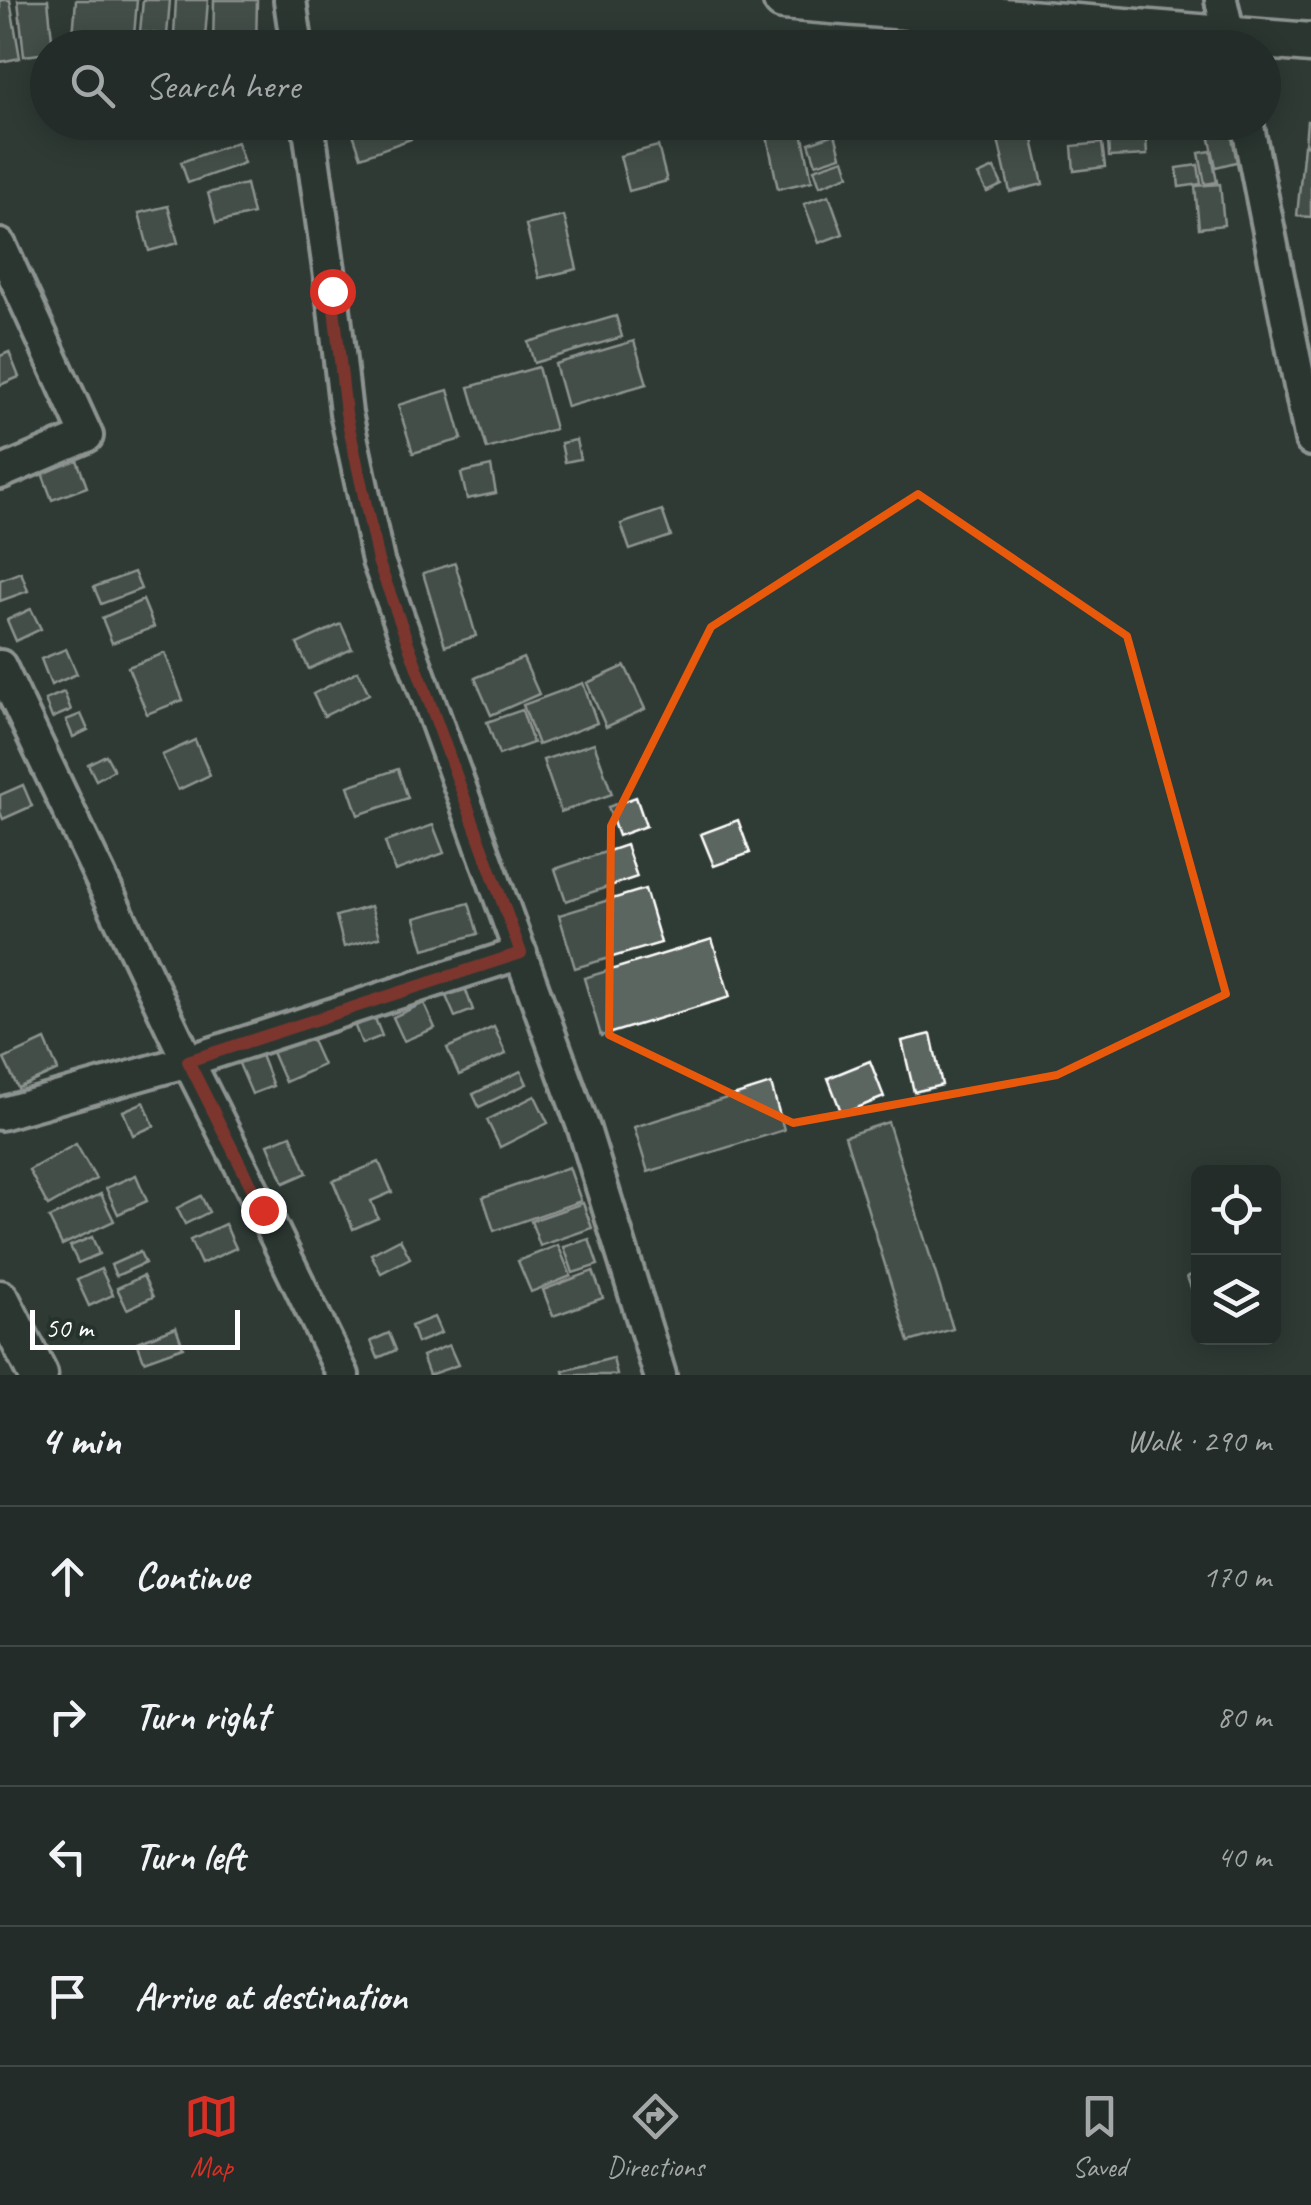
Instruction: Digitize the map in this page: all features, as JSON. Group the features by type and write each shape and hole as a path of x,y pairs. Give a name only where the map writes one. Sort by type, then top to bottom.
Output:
{"street":[{"path":"290,0 294,30"},
{"path":"783,0 1228,28"},
{"path":"1281,38 1311,43"},
{"path":"311,140 346,413 378,561 584,1128 660,1375"},
{"path":"1251,140 1311,440"},
{"path":"0,245 87,436 0,473"},
{"path":"0,666 343,1375"},
{"path":"0,1114 188,1061 521,953"},
{"path":"0,1300 38,1375"}],"highlighted area":[{"path":"918,494 1127,636 1226,994 1057,1075 793,1123 609,1035 611,826 711,627"}],"building":[{"path":"0,0 10,0 20,58 0,62"},
{"path":"18,0 48,0 51,30 30,30 30,55 24,56"},
{"path":"76,0 137,0 134,30 74,30"},
{"path":"143,0 170,0 167,30 140,30"},
{"path":"176,0 208,0 206,30 174,30"},
{"path":"214,0 257,0 256,30 213,30"},
{"path":"1307,121 1311,122 1311,144 1305,144"},
{"path":"355,140 408,140 361,157"},
{"path":"768,140 804,140 812,181 778,189"},
{"path":"837,140 841,156 816,164 809,143"},
{"path":"998,140 1033,140 1043,184 1010,192"},
{"path":"1108,140 1146,140 1147,155 1109,157"},
{"path":"1210,140 1239,140 1244,160 1216,167"},
{"path":"237,142 244,163 188,183 181,162"},
{"path":"1102,143 1105,167 1074,171 1072,146"},
{"path":"1304,145 1311,146 1311,217 1297,216"},
{"path":"658,146 667,181 629,191 620,156"},
{"path":"1211,151 1217,182 1205,184 1199,153"},
{"path":"844,159 849,175 820,186 814,169"},
{"path":"1198,165 1201,184 1179,187 1177,168"},
{"path":"994,168 1002,185 987,192 978,175"},
{"path":"246,184 253,214 216,223 208,193"},
{"path":"1220,184 1224,225 1199,228 1195,186"},
{"path":"829,195 843,234 819,243 804,204"},
{"path":"168,206 178,243 149,251 139,213"},
{"path":"564,216 577,269 539,278 526,225"},
{"path":"616,316 622,337 534,363 528,342"},
{"path":"634,341 647,384 567,407 555,364"},
{"path":"9,352 19,377 0,385 0,356"},
{"path":"538,367 555,429 487,449 469,387"},
{"path":"448,390 462,439 413,453 398,405"},
{"path":"576,440 580,459 565,462 561,443"},
{"path":"77,460 87,487 52,500 42,473"},
{"path":"491,466 496,493 467,499 461,473"},
{"path":"662,510 671,536 630,550 621,524"},
{"path":"455,563 476,636 445,646 423,573"},
{"path":"21,572 28,591 0,601 0,580"},
{"path":"134,572 141,589 101,604 94,587"},
{"path":"143,600 154,627 112,643 102,618"},
{"path":"31,609 41,629 16,641 7,620"},
{"path":"341,624 352,649 309,669 297,644"},
{"path":"66,649 77,674 51,685 41,659"},
{"path":"165,653 183,700 147,714 128,667"},
{"path":"523,658 539,694 491,715 475,678"},
{"path":"625,666 645,709 606,727 587,683"},
{"path":"358,671 369,694 324,716 313,694"},
{"path":"583,683 597,723 538,745 523,705"},
{"path":"64,692 71,710 52,718 45,700"},
{"path":"522,710 533,743 499,755 487,722"},
{"path":"81,714 88,730 73,737 66,720"},
{"path":"195,740 210,775 178,790 162,755"},
{"path":"594,743 612,794 561,812 543,760"},
{"path":"106,755 114,770 96,780 88,764"},
{"path":"398,769 408,798 358,815 348,786"},
{"path":"23,785 32,806 3,819 0,795"},
{"path":"636,797 646,826 618,836 608,807"},
{"path":"738,820 750,853 714,866 701,834"},
{"path":"433,825 444,853 395,871 385,842"},
{"path":"626,845 637,877 566,901 555,869"},
{"path":"645,889 661,943 575,968 559,915"},
{"path":"469,903 478,934 424,949 415,918"},
{"path":"371,906 380,937 344,947 336,916"},
{"path":"712,939 730,997 601,1036 584,978"},
{"path":"465,988 473,1010 455,1017 446,996"},
{"path":"424,1003 435,1028 404,1041 393,1017"},
{"path":"374,1016 382,1036 362,1044 354,1024"},
{"path":"306,1027 323,1065 285,1082 269,1045"},
{"path":"494,1027 506,1054 459,1075 447,1048"},
{"path":"931,1034 942,1085 914,1092 902,1041"},
{"path":"45,1040 58,1070 18,1088 4,1059"},
{"path":"259,1050 273,1086 252,1094 237,1059"},
{"path":"870,1061 884,1097 842,1114 828,1078"},
{"path":"521,1071 527,1084 479,1107 473,1094"},
{"path":"771,1084 784,1130 648,1172 634,1127"},
{"path":"535,1096 548,1123 500,1147 487,1120"},
{"path":"144,1102 154,1126 133,1135 123,1111"},
{"path":"888,1122 953,1329 909,1342 845,1136"},
{"path":"291,1135 307,1173 284,1183 268,1144"},
{"path":"76,1144 96,1179 48,1206 29,1170"},
{"path":"379,1162 392,1192 371,1201 378,1218 353,1229 333,1181"},
{"path":"569,1167 581,1201 494,1231 483,1197"},
{"path":"136,1175 147,1201 118,1214 106,1188"},
{"path":"101,1194 114,1221 62,1245 49,1218"},
{"path":"201,1196 209,1212 185,1224 177,1208"},
{"path":"583,1203 592,1228 540,1246 531,1221"},
{"path":"225,1224 236,1248 201,1264 190,1240"},
{"path":"92,1237 99,1254 78,1263 70,1246"},
{"path":"400,1239 410,1258 381,1273 371,1254"},
{"path":"589,1239 598,1265 573,1273 564,1247"},
{"path":"558,1245 571,1276 531,1292 518,1261"},
{"path":"140,1252 145,1263 116,1276 111,1265"},
{"path":"101,1269 113,1295 89,1306 77,1280"},
{"path":"593,1271 603,1298 553,1316 543,1290"},
{"path":"143,1276 153,1297 127,1309 117,1288"},
{"path":"434,1317 441,1333 417,1343 411,1326"},
{"path":"176,1327 183,1347 144,1361 137,1342"},
{"path":"389,1333 396,1350 378,1358 371,1341"},
{"path":"449,1345 458,1365 429,1375 422,1356"},
{"path":"613,1358 617,1375 564,1375 563,1371"}],"route":[{"path":"263,1210 188,1061 521,953 378,561 346,413 332,291"}]}
